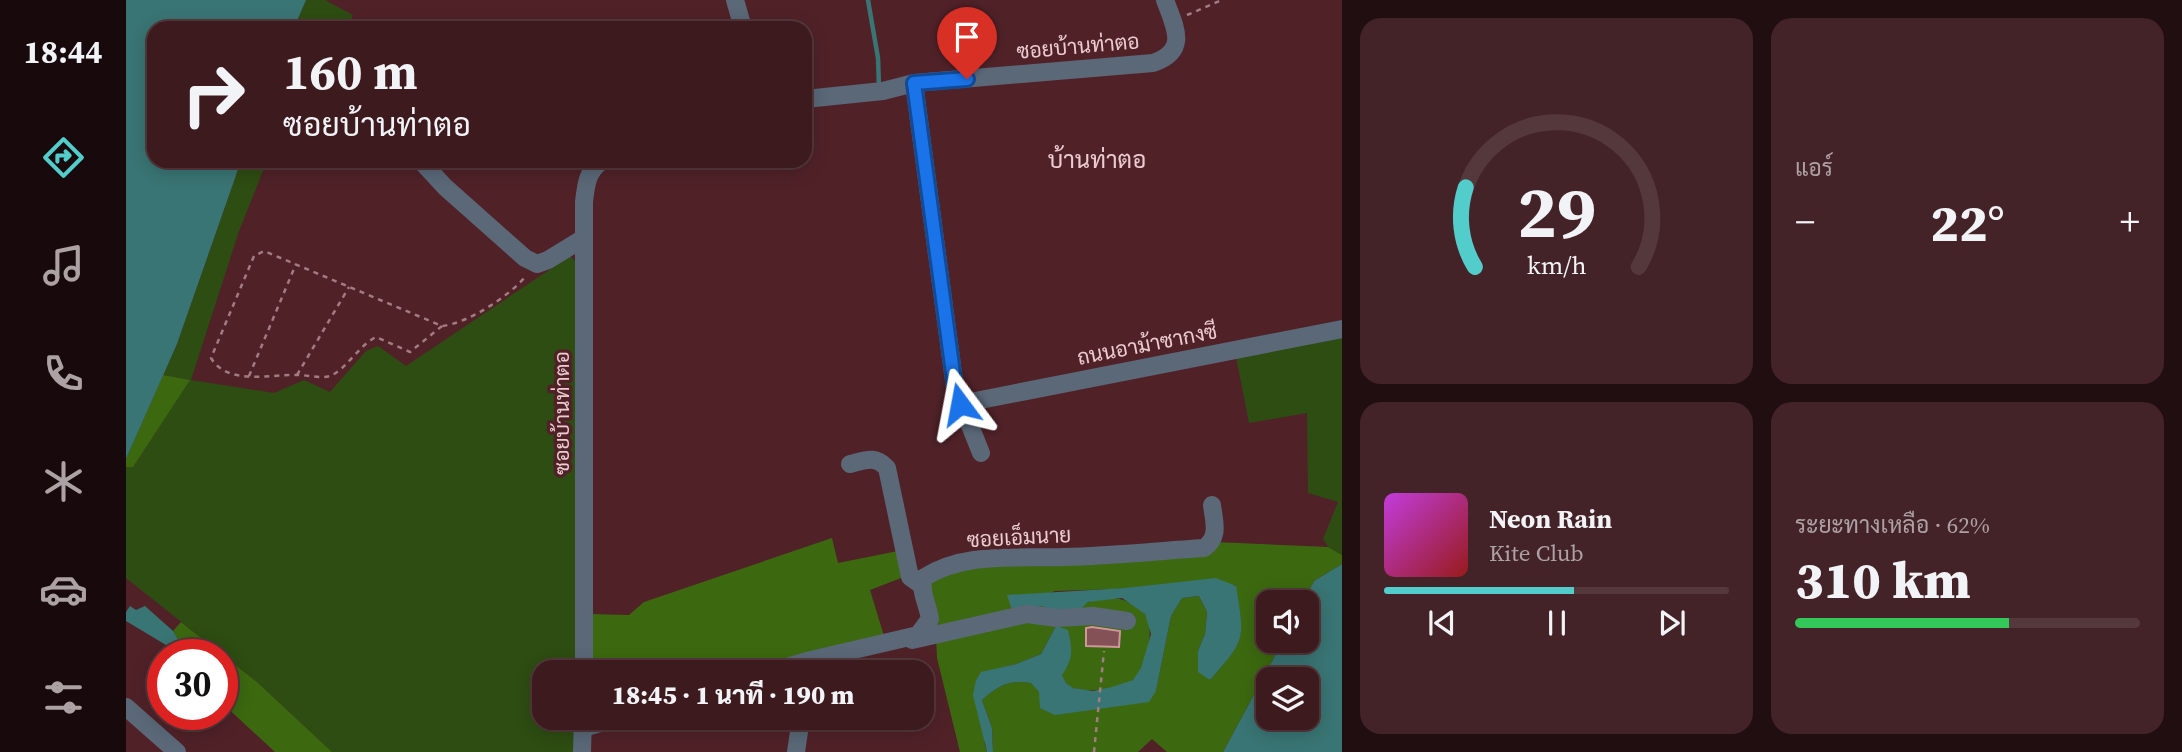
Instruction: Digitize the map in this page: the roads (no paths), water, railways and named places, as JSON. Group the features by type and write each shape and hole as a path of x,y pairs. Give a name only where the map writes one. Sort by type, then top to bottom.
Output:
{"street":[{"path":"735,0 741,21"},
{"name":"ซอยบ้านท่าตอ","path":"812,98 875,92 914,83 1153,63 1164,59 1175,50 1177,36 1165,0"},
{"path":"914,83 955,388 981,453"},
{"path":"427,168 525,258 537,264 584,238"},
{"name":"ซอยบ้านท่าตอ","path":"583,660 584,202 587,178 594,168"},
{"name":"ถนนอาม้าซากงซี","path":"960,404 1342,329"},
{"path":"831,660 918,635 930,619 921,585 910,577 887,468 881,461 872,458 850,464"},
{"name":"ซอยเอ็มนาย","path":"921,585 923,578 940,567 970,560 1204,548 1212,542 1216,532 1212,505"},
{"path":"834,660 1027,614 1058,618 1093,616 1127,621"},
{"path":"126,706 177,752"},
{"path":"582,752 583,730"},
{"path":"796,752 800,730"}],"water":[{"path":"126,0 306,0 297,21 147,21 147,168 239,168 177,344 126,459"},
{"path":"1342,564 1342,752 1223,752 1256,691 1256,730 1319,730 1319,667 1269,667 1277,653 1319,653 1319,590 1309,590 1314,581"},
{"path":"1216,578 1236,586 1241,629 1240,638 1231,656 1210,680 1198,672 1198,651 1205,634 1207,612 1199,596 1182,598 1171,616 1156,691 1149,702 1055,715 1040,708 1039,692 1031,683 1004,685 982,700 992,728 993,752 987,752 973,695 981,672 1016,664 1041,654 1056,626 1068,630 1071,643 1070,659 1062,675 1066,683 1073,688 1093,691 1112,687 1133,680 1141,668 1151,634 1145,614 1122,598 1088,602 1077,612 1054,615 1043,606 1012,610 1007,595 1125,588"},
{"path":"130,606 136,610 145,606 173,631 178,639 156,639 126,621 126,612"}],"waterway":[{"path":"868,0 878,58 879,87"}],"district":[{"name":"บ้านท่าตอ","path":"1097,159"}]}
